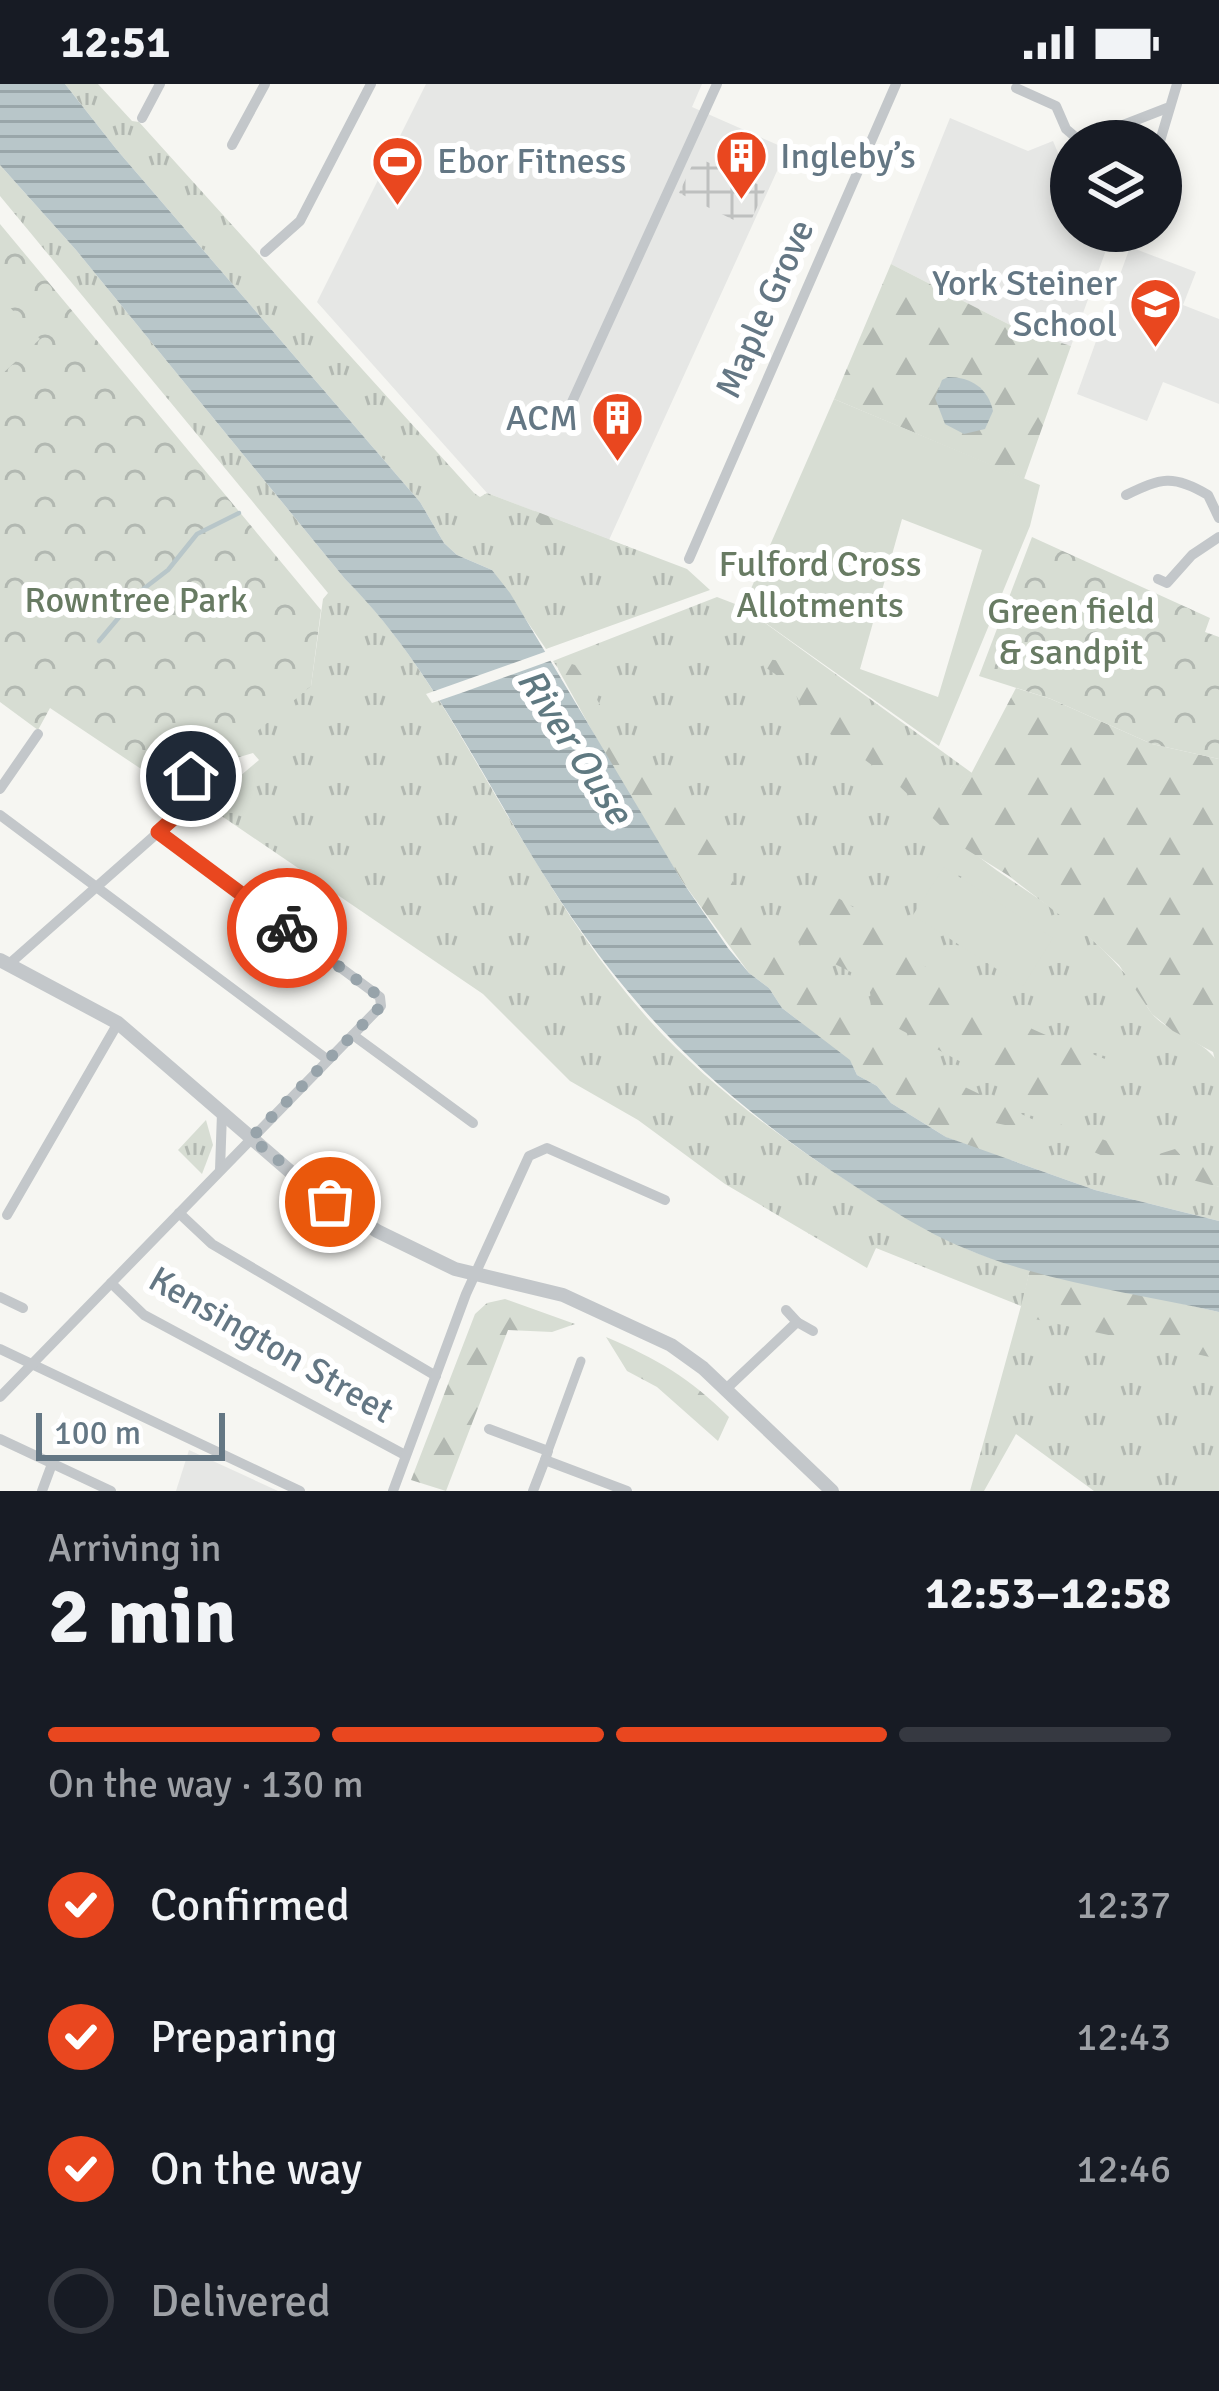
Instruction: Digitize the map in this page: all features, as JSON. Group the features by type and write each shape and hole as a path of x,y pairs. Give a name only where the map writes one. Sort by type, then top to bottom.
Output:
{"street":[{"path":"142,118 160,84"},
{"path":"232,145 265,84"},
{"path":"265,252 300,220 370,84"},
{"path":"572,402 718,84"},
{"name":"Maple Grove","path":"689,559 896,84"},
{"path":"1168,120 1167,108 1177,84"},
{"path":"1016,88 1056,106 1062,120"},
{"path":"1136,120 1167,108"},
{"path":"1126,495 1168,479 1214,492 1219,518"},
{"path":"1158,579 1167,583 1192,555 1219,537"},
{"path":"0,789 38,734"},
{"path":"191,776 204,791 226,800"},
{"path":"204,791 3,963 118,1023 330,1202 412,1249 474,1275 547,1290 619,1317 671,1345 726,1389 832,1491"},
{"path":"0,814 328,1060"},
{"path":"0,1397 381,1006 380,997 158,832"},
{"path":"7,1215 118,1023"},
{"path":"353,1035 473,1124"},
{"path":"220,1170 221,1113"},
{"path":"393,1491 474,1275 529,1156 548,1148 664,1200"},
{"path":"179,1214 212,1244 436,1376"},
{"name":"Kensington Street","path":"111,1283 144,1315 405,1455"},
{"path":"0,1297 23,1308"},
{"path":"786,1310 813,1331"},
{"path":"726,1389 797,1322"},
{"path":"0,1349 300,1491"},
{"path":"533,1491 581,1361"},
{"path":"489,1429 627,1491"},
{"path":"0,1439 111,1491"},
{"path":"43,1491 52,1464"}],"shaded area":[{"path":"426,84 702,84 692,107 787,149 609,540 487,493 317,302"},
{"path":"950,118 1028,151 1050,142 1050,252 1105,252 1071,346 1016,328 891,264"},
{"path":"696,157 766,188 748,227 679,193"},
{"name":"York Steiner School","path":"1128,252 1143,252 1196,272 1183,305 1219,319 1219,404 1163,382 1147,421 1077,394"},
{"path":"189,1450 278,1491 176,1491"}],"green space":[{"path":"65,84 98,84 132,121 139,122 474,493 480,497 487,493 687,569 710,590 546,649 492,570 457,555 444,543 420,502"},
{"path":"0,165 76,250 398,641 586,939 682,1054 796,1147 880,1201 969,1250 1030,1269 1022,1306 1219,1338 1219,1491 1094,1491 1016,1434 984,1491 970,1491 1021,1306 876,1248 867,1268 725,1184 638,1120 570,1081 483,994 207,806 207,800 259,760 253,753 209,766 189,759 198,748 311,686 323,599 328,593 0,196"},
{"name":"Rowntree Park","path":"0,224 321,610 311,686 229,755 216,760 198,748 168,787 50,708 38,730 0,702"},
{"path":"891,264 1016,328 1071,346 1024,479 834,399"},
{"path":"0,297 40,339 0,376"},
{"name":"Fulford Cross Allotments","path":"834,399 1040,485 1030,526 939,746 743,607","holes":["902,519 982,550 938,697 860,669"]},
{"path":"535,511 633,549 547,529 536,522"},
{"name":"Green field & sandpit","path":"1032,537 1210,618 1205,632 1219,637 1219,759 1152,744 1051,699 979,676"},
{"path":"717,597 743,607 972,773 938,819 984,861 1087,935 1127,976 1154,1016 1214,1057 1219,1065 1219,1181 1214,1185 1219,1187 1219,1221 1095,1190 946,1137 802,1025 553,661"},
{"path":"765,659 807,668 843,689 892,741 960,789 1016,688 1152,744 1219,759 1219,1076 1213,1052 1152,1014 1119,965 1091,939 964,848 896,783 826,731 802,707 791,685 765,667"},
{"path":"565,662 575,665 645,774 658,788 670,783 679,794 751,910 817,972 869,1032 919,1065 1036,1121 1029,1130 986,1121 983,1130 1017,1153 1010,1161 946,1137 891,1103 877,1086 857,1075 850,1060 782,1008 769,988 749,973 682,881 617,776 558,669"},
{"path":"944,867 1053,938 1023,986 913,915"},
{"path":"828,893 869,919 950,985 1015,1021 1105,1059 1109,1069 1058,1103 1044,1106 871,1014 869,989 862,979 807,949 789,930 804,908"},
{"path":"206,1120 213,1145 202,1174 178,1150"},
{"path":"1051,1121 1110,1142 1132,1140 1159,1154 1175,1149 1188,1163 1199,1159 1219,1164 1219,1187 1105,1157 1038,1127"},
{"path":"1030,1269 1219,1312 1219,1359 1030,1318 1021,1306"},
{"path":"505,1299 575,1324 552,1332 508,1330 446,1491 411,1480 475,1314 487,1303"},
{"path":"606,1337 672,1370 714,1403 729,1417 718,1441 657,1387 627,1371"}],"water":[{"name":"River Ouse","path":"0,84 65,84 420,502 444,543 457,555 492,570 682,881 728,948 769,988 782,1008 850,1060 857,1075 877,1086 891,1103 946,1137 1095,1190 1219,1221 1219,1312 1057,1278 949,1242 806,1153 682,1050 646,1013 579,928 403,647 76,250 0,165"},
{"path":"948,377 964,379 983,390 993,411 985,429 964,434 945,424 935,398"}],"pier":[{"path":"553,649 558,658 464,692 432,703 426,694"}],"waterway":[{"path":"99,641 197,534 239,513"}],"way so far":[{"path":"287,928 380,997 381,1006 251,1138 330,1202"}],"place":[{"name":"Ingleby’s","path":"741,202"},
{"name":"Ebor Fitness","path":"398,207"},
{"name":"York Steiner School","path":"1156,350"},
{"name":"ACM","path":"617,464"}],"route":[{"path":"191,776 204,791 158,832 287,928"}]}
